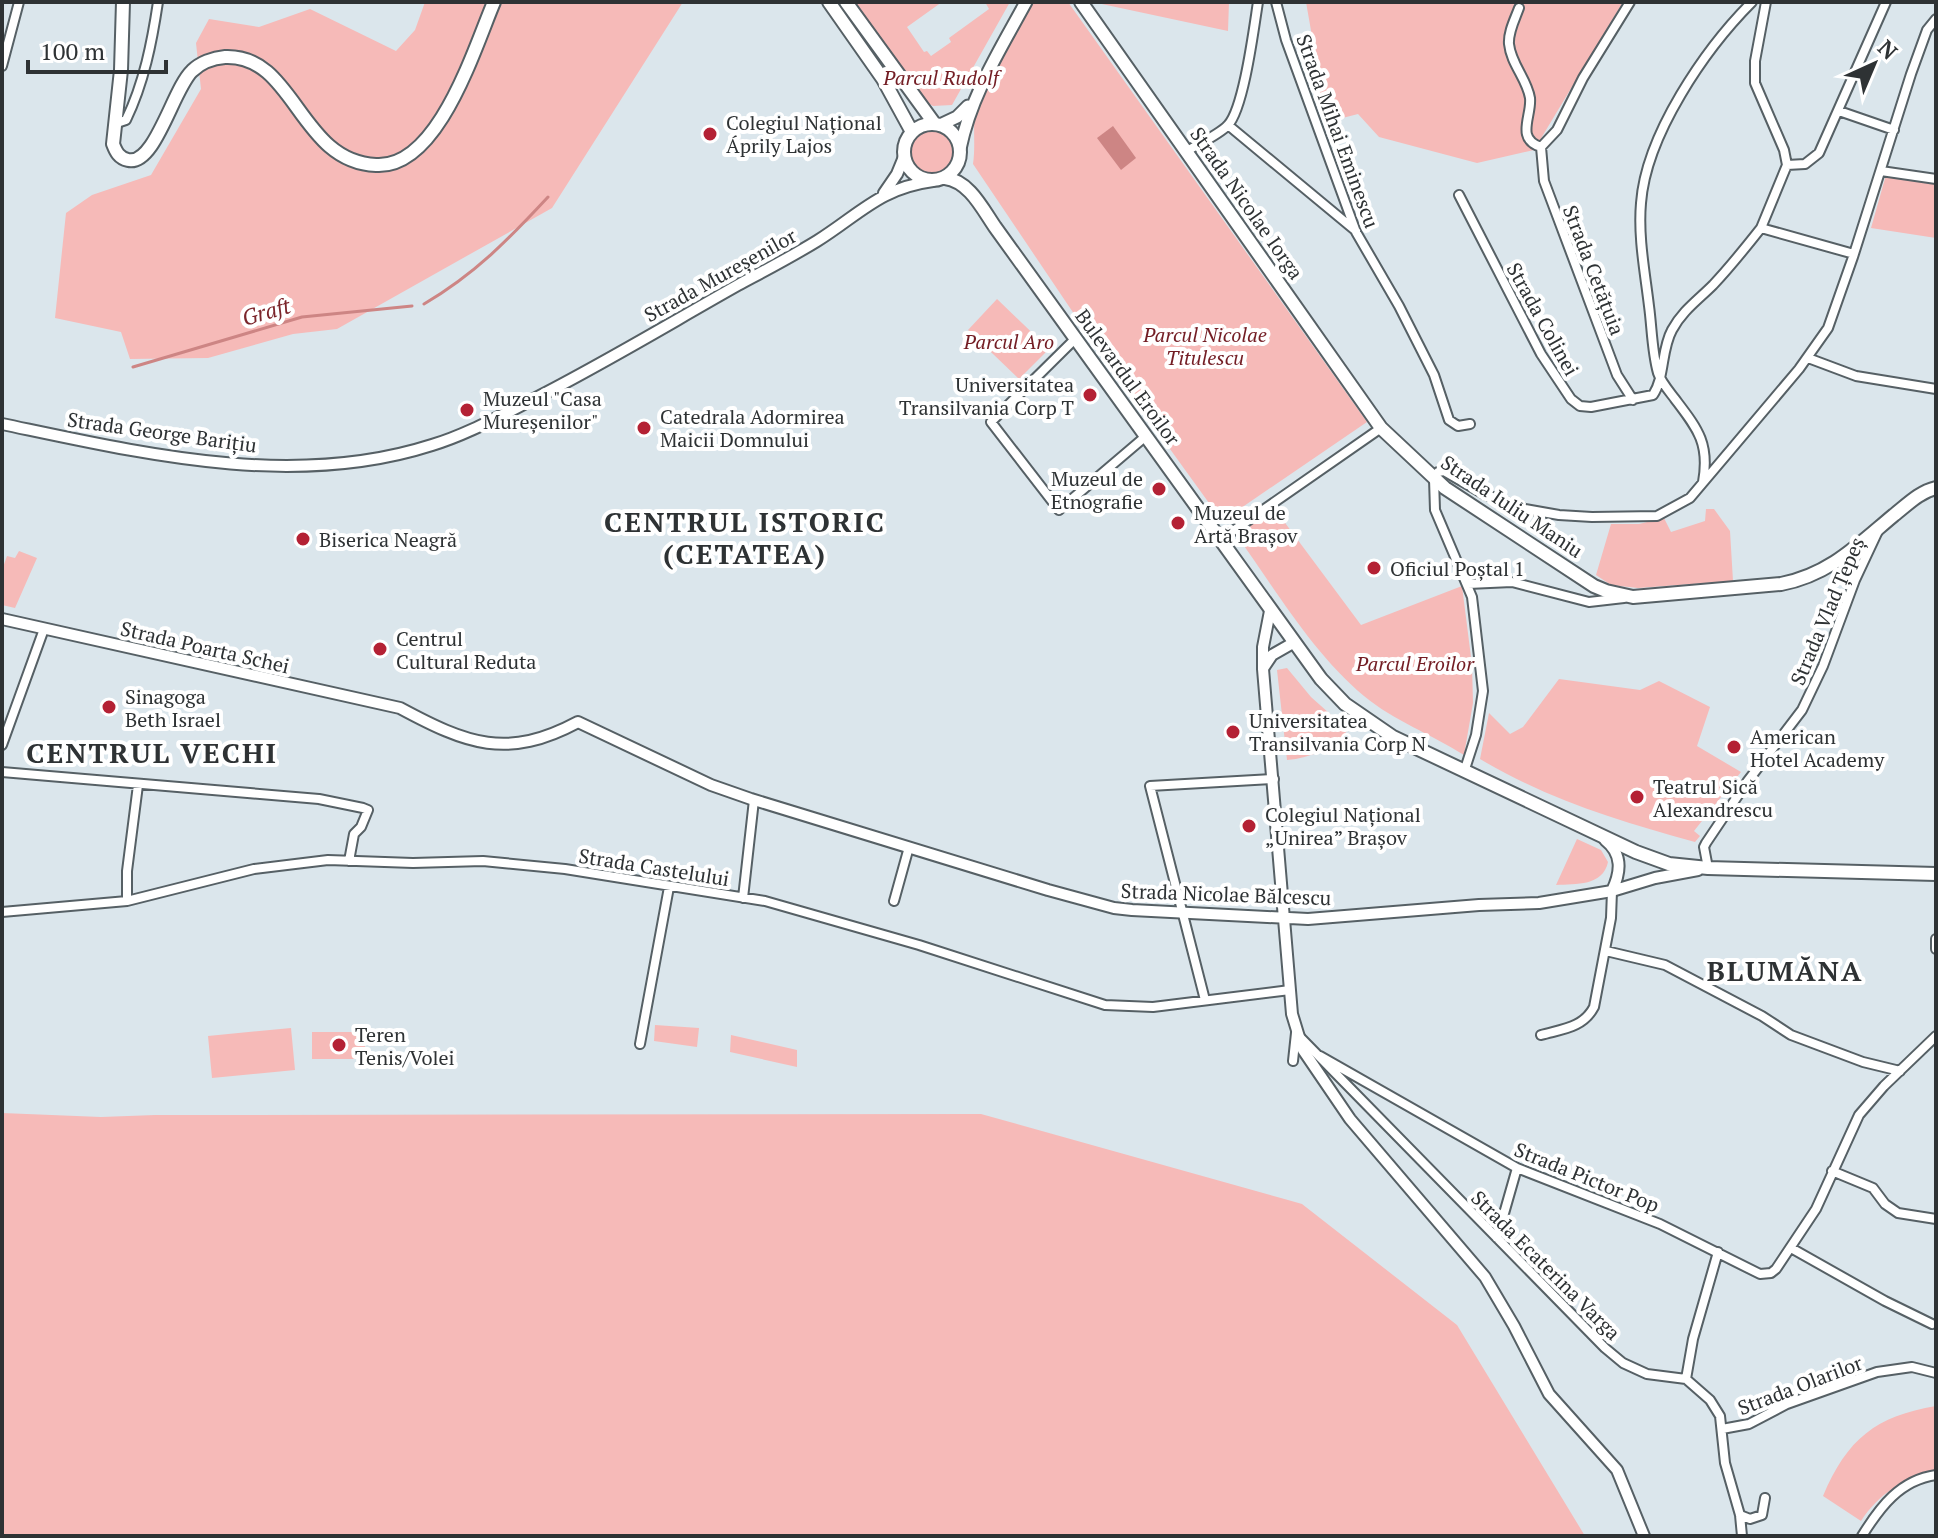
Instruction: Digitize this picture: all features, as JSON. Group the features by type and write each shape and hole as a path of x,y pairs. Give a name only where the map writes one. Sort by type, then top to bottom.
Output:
{"main road":[{"path":"123,2 121,70 113,144 117,154 130,161 142,159 152,147 177,91 191,71 210,60 230,57 252,62 272,76 312,128 341,157 381,166 406,159 424,143 448,107 494,2"},
{"path":"829,2 883,79 912,132"},
{"path":"846,2 937,124 953,134 960,149"},
{"path":"974,99 957,166 939,180 917,177 904,157 907,139 924,125 937,124 963,113 974,99 1026,2"},
{"name":"Strada Nicolae Iorga","path":"1084,3 1185,152 1381,428"},
{"name":"Bulevardul Eroilor","path":"939,180 957,180 965,186 1293,643 1321,679 1354,711 1393,737 1464,772 1636,852 1669,864 1708,868 1936,874"},
{"name":"Strada Iuliu Maniu","path":"1381,428 1434,479 1594,586 1633,597 1781,584 1800,579 1841,560 1917,496 1936,488"}],"street":[{"path":"2,66 19,2"},
{"path":"114,124 126,120 131,110 151,48 158,2"},
{"path":"1185,152 1228,125 1241,95 1258,2"},
{"name":"Strada Mihai Eminescu","path":"1276,2 1286,40 1356,232 1434,375 1449,420 1458,426 1470,424"},
{"path":"1541,147 1557,130 1583,78 1630,2"},
{"path":"1703,482 1706,453 1702,439 1659,375 1641,243 1640,209 1644,181 1654,153 1686,84 1706,52 1752,2"},
{"path":"1633,400 1653,395 1658,387 1670,333 1683,312 1712,286 1761,228 1787,165 1784,150 1755,83 1755,61 1766,2"},
{"path":"1787,165 1805,164 1815,158 1886,2"},
{"name":"Strada Cetățuia","path":"1519,8 1508,43 1529,95 1527,137 1541,147 1544,181 1617,375 1633,400"},
{"path":"1464,772 1476,735 1483,691 1472,597 1435,510 1434,479 1438,472 1444,471 1484,494 1525,509 1559,515 1657,516 1690,498 1808,358 1834,315 1927,30 1936,19"},
{"path":"1839,111 1894,130"},
{"path":"1228,125 1356,232"},
{"name":"Strada Mureșenilor","path":"883,194 904,157"},
{"path":"1881,171 1936,179"},
{"name":"Strada Mureșenilor","path":"413,450 464,433 570,380 818,240 883,194 903,186 939,180"},
{"name":"Strada Colinei","path":"1459,195 1541,354 1571,399 1580,406 1591,407 1633,400"},
{"path":"1761,228 1854,254"},
{"path":"1075,339 991,422 1059,510 1146,436"},
{"path":"1808,358 1856,376 1936,389"},
{"name":"Strada George Barițiu","path":"2,424 110,447 237,465 322,465 380,458 413,450"},
{"path":"1220,540 1381,428"},
{"name":"Strada Vlad Țepeș","path":"1708,868 1706,843 1810,695 1861,565 1880,527"},
{"name":"Strada Iuliu Maniu","path":"1468,584 1512,582 1589,602 1633,597"},
{"path":"1270,611 1263,647 1263,669 1296,1033 1293,1061"},
{"name":"Strada Poarta Schei","path":"2,619 400,708 429,724 494,745 534,741 578,722"},
{"path":"2,745 44,629"},
{"path":"1263,669 1272,655 1293,643"},
{"name":"Strada Nicolae Bălcescu","path":"578,722 711,785 754,800 1114,908 1308,919 1539,903 1612,891 1655,878 1708,868"},
{"path":"2,772 319,799 368,810 361,827 354,834 349,861"},
{"path":"1205,1000 1150,786 1274,779"},
{"path":"127,901 127,871 138,785"},
{"path":"743,898 754,800"},
{"path":"1541,1035 1577,1025 1594,1007 1606,951 1619,858 1610,844 1592,832"},
{"path":"894,901 909,847"},
{"name":"Strada Castelului","path":"2,912 127,901 254,869 328,860 483,861 540,866 787,907 919,945 1105,1005 1153,1007 1290,990"},
{"path":"640,1044 669,887"},
{"path":"1936,939 1936,948"},
{"path":"1606,951 1665,965 1762,1016 1791,1035 1863,1062 1900,1071"},
{"path":"1296,1033 1306,1056 1356,1127 1485,1277 1549,1394 1617,1470 1644,1536"},
{"name":"Strada Ecaterina Varga","path":"1296,1033 1605,1348 1623,1363 1647,1374 1686,1379"},
{"path":"1932,1324 1791,1248 1816,1209 1859,1115 1869,1101 1936,1036"},
{"name":"Strada Pictor Pop","path":"1320,1056 1517,1168 1660,1224 1760,1274 1771,1273 1791,1248"},
{"path":"1497,1238 1517,1168"},
{"path":"1832,1171 1873,1188 1885,1204 1898,1213 1936,1219"},
{"path":"1718,1252 1693,1339 1686,1379 1710,1400 1720,1416 1725,1463 1740,1515 1742,1536"},
{"name":"Strada Olarilor","path":"1722,1429 1749,1424 1787,1404 1877,1372 1899,1367 1936,1373"},
{"path":"1862,1536 1892,1496 1909,1483 1936,1475"},
{"path":"1740,1515 1757,1518 1762,1515 1765,1498"}],"green space":[{"path":"425,2 683,2 552,208 337,329 293,334 208,358 130,359 121,332 55,318 66,213 92,195 151,175 201,89 196,43 209,19 259,27 310,9 396,51 415,30"},
{"name":"Parcul Rudolf","path":"854,2 942,2 907,27 924,52 931,56 951,42 949,38 989,9 985,2 1010,2 952,105 933,106 926,102"},
{"name":"Parcul Nicolae Titulescu","path":"1034,2 1068,2 1367,422 1222,521 1097,348 973,164 976,104"},
{"path":"1229,2 1228,31 1097,3"},
{"path":"1306,2 1623,2 1534,150 1477,163 1379,137 1358,114 1327,122 1296,46 1313,42"},
{"path":"932,131 948,137 954,153 948,169 932,175 916,169 910,153 916,137"},
{"path":"1886,175 1936,183 1936,238 1871,228"},
{"name":"Parcul Aro","path":"997,299 1049,349 1019,379 968,330"},
{"name":"Parcul Eroilor","path":"1274,508 1361,625 1462,586 1472,665 1473,703 1464,755 1364,696 1311,640 1235,533"},
{"path":"1706,509 1714,509 1730,531 1733,581 1638,588 1611,585 1596,575 1611,524 1639,524 1664,518 1671,532 1705,521"},
{"path":"19,551 37,558 15,608 2,605 2,570 7,556 15,558"},
{"path":"1287,668 1311,697 1348,730 1320,751 1287,760 1277,670"},
{"path":"1559,679 1640,690 1659,681 1710,707 1697,746 1741,772 1694,831 1700,836 1695,842 1584,808 1480,759 1489,713 1510,734 1523,727"},
{"path":"1577,839 1601,850 1608,862 1605,870 1595,880 1556,885"},
{"path":"655,1025 699,1028 697,1047 654,1041"},
{"path":"291,1028 295,1070 212,1078 208,1036"},
{"name":"Teren Tenis/Volei","path":"312,1032 365,1032 365,1059 312,1059"},
{"path":"731,1035 797,1050 797,1067 730,1052"},
{"path":"2,1113 101,1117 981,1114 1302,1204 1457,1325 1585,1536 2,1536"},
{"path":"1936,1406 1936,1475 1913,1479 1893,1489 1861,1521 1823,1496 1842,1459 1866,1433 1896,1416"}],"shaded area":[{"path":"1113,126 1136,158 1121,170 1097,138"}],"waterway":[{"name":"Graft","path":"424,304 490,255 548,197"},
{"name":"Graft","path":"133,367 302,317 412,306"}],"place":[{"name":"Colegiul Național Áprily Lajos","path":"710,134"},
{"name":"Universitatea Transilvania Corp T","path":"1090,395"},
{"name":"Muzeul \"Casa Mureșenilor\"","path":"467,410"},
{"name":"Catedrala Adormirea Maicii Domnului","path":"644,428"},
{"name":"Muzeul de Etnografie","path":"1159,489"},
{"name":"Muzeul de Artă Brașov","path":"1178,523"},
{"name":"Biserica Neagră","path":"303,539"},
{"name":"Oficiul Poștal 1","path":"1374,568"},
{"name":"Centrul Cultural Reduta","path":"380,649"},
{"name":"Sinagoga Beth Israel","path":"109,707"},
{"name":"Universitatea Transilvania Corp N","path":"1233,732"},
{"name":"American Hotel Academy","path":"1734,747"},
{"name":"Teatrul Sică Alexandrescu","path":"1637,797"},
{"name":"Colegiul Național „Unirea” Brașov","path":"1249,826"},
{"name":"Teren Tenis/Volei","path":"339,1045"}],"district":[{"name":"CENTRUL ISTORIC (CETATEA)","path":"745,537"},
{"name":"CENTRUL VECHI","path":"152,752"},
{"name":"BLUMĂNA","path":"1785,970"}]}
